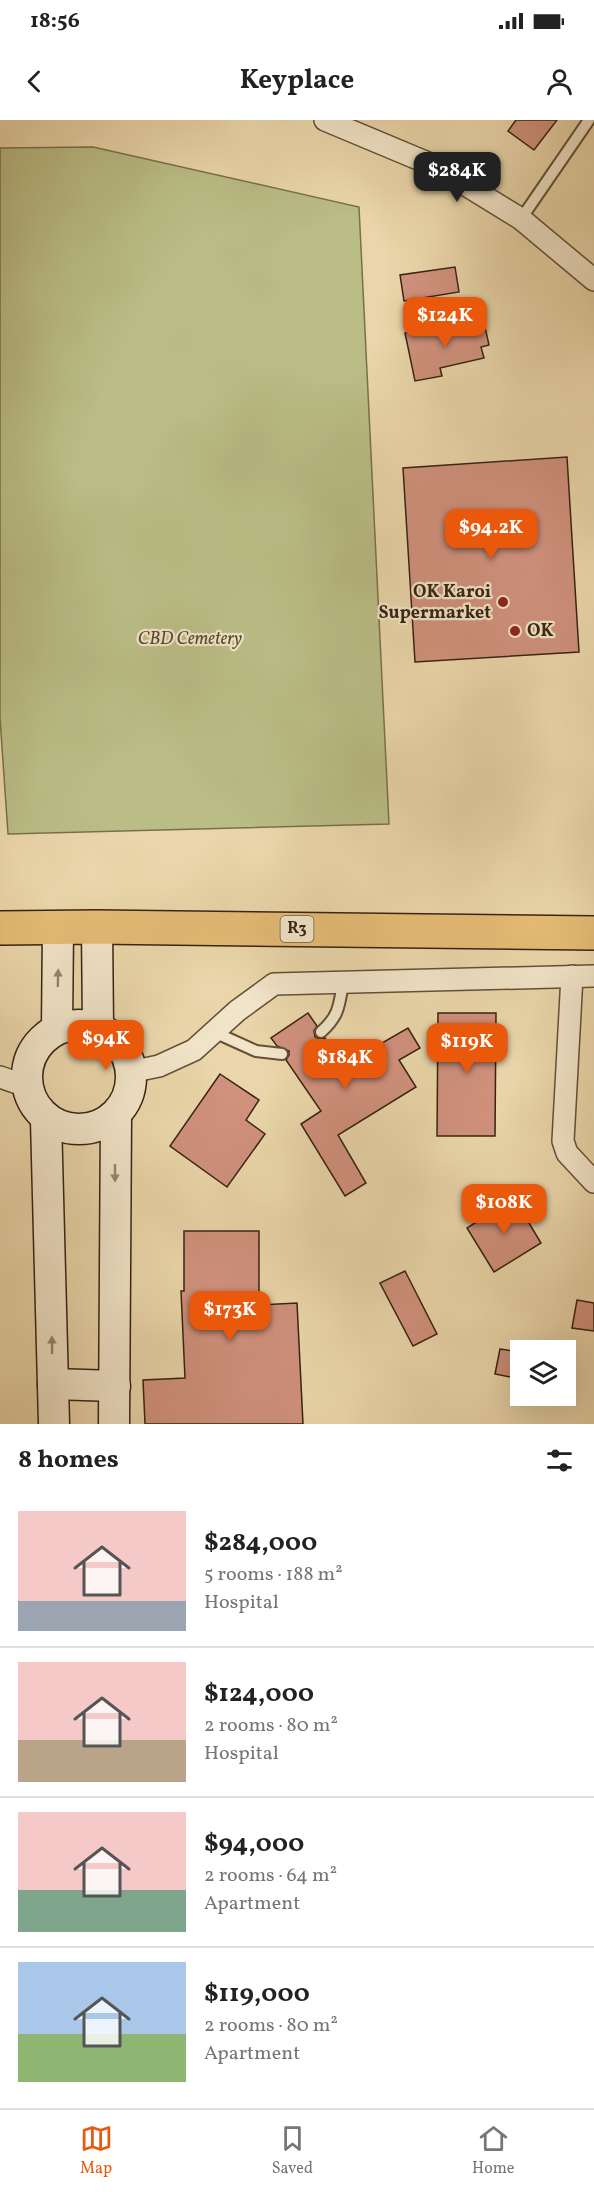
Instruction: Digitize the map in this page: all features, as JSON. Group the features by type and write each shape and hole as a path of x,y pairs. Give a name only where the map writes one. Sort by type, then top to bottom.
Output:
{"highway":[{"name":"R3","path":"0,928 97,927 594,933"}],"street":[{"path":"325,120 435,166 521,219 594,280"},
{"path":"57,1029 58,927"},
{"path":"97,927 98,1028"},
{"path":"572,976 563,1141 567,1153 594,1182"},
{"path":"130,1072 159,1066 194,1050 274,984 594,976"},
{"path":"77,1024 98,1028 117,1040 128,1059 130,1094 116,1115 94,1128 69,1130 46,1120 13,1082 31,1052 57,1029 77,1024"},
{"path":"114,1424 116,1115"},
{"path":"46,1120 54,1424"},
{"path":"53,1384 115,1386"}],"lane":[{"path":"521,219 589,120"},
{"path":"321,1032 334,1020 343,983"},
{"path":"214,1032 256,1052 282,1054"}],"green space":[{"name":"CBD Cemetery","path":"93,147 359,207 389,824 8,834 0,718 0,148"}],"building":[{"path":"516,120 557,120 534,150 508,131"},
{"path":"455,267 459,292 404,301 400,275"},
{"path":"471,319 473,329 485,327 489,345 481,347 484,358 440,368 442,376 415,381 405,333"},
{"path":"567,457 579,652 415,662 403,468"},
{"path":"308,1013 317,1026 314,1031 315,1037 325,1038 344,1065 408,1028 420,1048 399,1060 416,1087 338,1135 366,1183 345,1196 301,1124 321,1111 286,1060 289,1051 277,1046 271,1038"},
{"path":"438,1013 496,1013 495,1136 437,1136"},
{"path":"220,1074 259,1100 246,1120 265,1134 227,1187 170,1146"},
{"path":"514,1198 541,1243 494,1272 467,1228"},
{"path":"184,1231 259,1231 259,1305 297,1303 303,1424 145,1424 143,1380 185,1378 181,1291 184,1291"},
{"path":"405,1271 437,1334 413,1346 380,1283"},
{"path":"577,1300 594,1303 594,1331 572,1328"},
{"path":"500,1349 510,1350 510,1377 495,1374"}],"place":[{"name":"OK Karoi Supermarket","path":"503,602"},
{"name":"OK","path":"515,631"}]}
